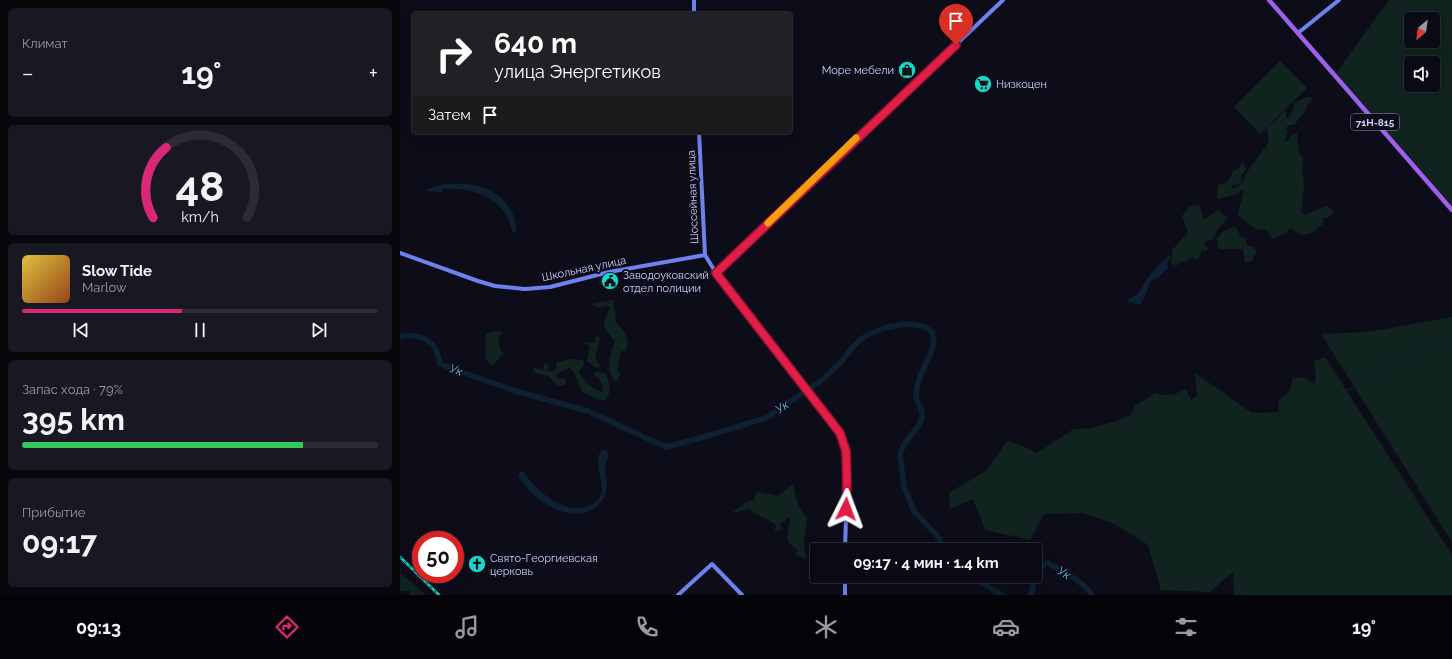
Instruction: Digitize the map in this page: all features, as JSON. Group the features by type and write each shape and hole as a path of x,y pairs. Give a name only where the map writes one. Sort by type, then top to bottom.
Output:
{"main road":[{"name":"71Н-815","path":"1269,0 1452,210"}],"street":[{"path":"694,0 694,12"},
{"path":"716,273 1003,0"},
{"path":"1298,33 1339,0"},
{"name":"Шоссейная улица","path":"700,134 703,244 705,255 716,273 840,433 846,451 846,543"},
{"name":"Школьная улица","path":"400,253 451,273 495,286 525,289 550,287 609,272 705,255"},
{"path":"678,595 712,564 742,595"},
{"path":"845,583 845,595"}],"green space":[{"path":"1389,0 1452,0 1452,206 1336,73"},
{"path":"1280,61 1307,88 1260,134 1234,107"},
{"path":"1306,97 1312,98 1311,103 1308,103 1306,110 1294,125 1288,125 1286,129 1288,131 1285,141 1287,142 1292,135 1297,133 1299,154 1303,157 1302,169 1304,187 1301,212 1306,215 1327,206 1334,212 1328,218 1323,218 1323,224 1311,233 1303,235 1291,227 1284,234 1272,239 1266,229 1257,230 1238,215 1244,189 1235,195 1217,199 1218,185 1227,183 1233,171 1238,169 1243,162 1246,169 1240,177 1242,180 1240,184 1233,185 1230,190 1242,184 1247,172 1269,142 1267,128 1286,110 1286,119 1293,111 1294,103"},
{"path":"1199,205 1204,220 1218,210 1228,218 1218,229 1212,241 1206,240 1204,246 1209,248 1206,251 1202,250 1198,260 1191,258 1186,262 1182,261 1176,266 1170,262 1173,254 1172,250 1188,232 1182,216 1190,206"},
{"path":"1235,226 1241,237 1246,238 1247,246 1252,246 1257,253 1253,257 1253,260 1245,263 1243,249 1219,249 1217,239 1222,232"},
{"path":"613,300 616,322 624,331 628,341 626,351 621,351 617,371 620,372 620,375 616,382 612,377 609,367 610,357 615,341 608,333 604,322 610,308 608,306 599,308 591,304"},
{"path":"1452,317 1452,542 1321,334 1368,332"},
{"path":"494,331 502,332 499,336 499,344 504,354 492,365 485,357 486,334"},
{"path":"596,334 600,338 595,358 601,368 595,367 587,361 590,346 584,343 595,343"},
{"path":"1325,357 1452,555 1452,595 1234,595 1233,572 1210,592 1161,590 1148,545 1115,524 1083,513 1044,514 1030,540 985,530 973,499 950,509 949,493 987,470 1007,441 1021,445 1037,453 1074,429 1091,428 1129,416 1135,406 1156,393 1171,395 1186,389 1191,400 1197,396 1195,373 1252,413 1279,412 1278,401 1290,390 1293,377 1304,378 1314,384 1316,378 1314,361"},
{"path":"570,359 583,360 584,364 579,372 589,384 602,392 602,384 593,374 598,371 606,374 610,387 606,400 599,400 582,392 574,372 570,368 556,374 558,379 565,378 566,384 558,386 548,376 533,372 534,368 543,370 544,363 549,366 547,371 555,371 557,362"},
{"path":"793,484 798,505 807,519 804,542 806,559 796,555 797,549 789,543 788,533 790,520 788,517 786,518 785,522 780,523 780,526 783,528 778,531 774,530 776,527 775,524 748,509 733,513 747,502 754,499 757,493 760,492 778,496"},
{"path":"400,572 426,595 410,595 409,591 400,591"}],"water":[{"path":"445,184 473,185 482,187 496,194 507,204 511,211 516,225 516,233 512,231 509,220 503,211 496,203 486,197 465,190 442,189 442,192 427,191 427,189"},
{"path":"1169,255 1171,256 1167,264 1168,268 1158,278 1151,281 1141,305 1128,302 1129,299 1137,295 1152,272"},
{"path":"605,450 609,454 605,466 607,486 605,495 594,509 582,513 570,513 557,510 545,503 524,485 518,475 520,472 524,472 537,488 555,502 576,508 586,507 600,497 602,491 598,457 601,451"}],"waterway":[{"name":"Ук","path":"400,337 409,335 429,341 436,350 440,364 515,391 588,411 666,447 766,418 822,380 839,364 860,340 869,334 888,327 906,324 924,326 932,332 934,342 917,387 916,398 922,411 922,418 900,453 904,487 914,511 939,538 941,543"},
{"path":"1344,391 1360,387 1379,371 1391,365 1397,356 1452,347"},
{"name":"Ук","path":"1042,565 1048,563 1066,573 1083,585 1092,595"},
{"name":"Ук","path":"982,583 1002,595"},
{"name":"Ук","path":"1030,595 1034,583"}],"railway":[{"path":"400,557 439,595"}],"slow traffic":[{"path":"768,223 856,138"}],"place":[{"name":"Море мебели","path":"907,70"},
{"name":"Низкоцен","path":"983,84"},
{"name":"Заводоуковский отдел полиции","path":"610,281"},
{"name":"Свято-Георгиевская церковь","path":"477,564"}],"route":[{"path":"846,509 846,451 840,433 716,273 956,45"}]}
